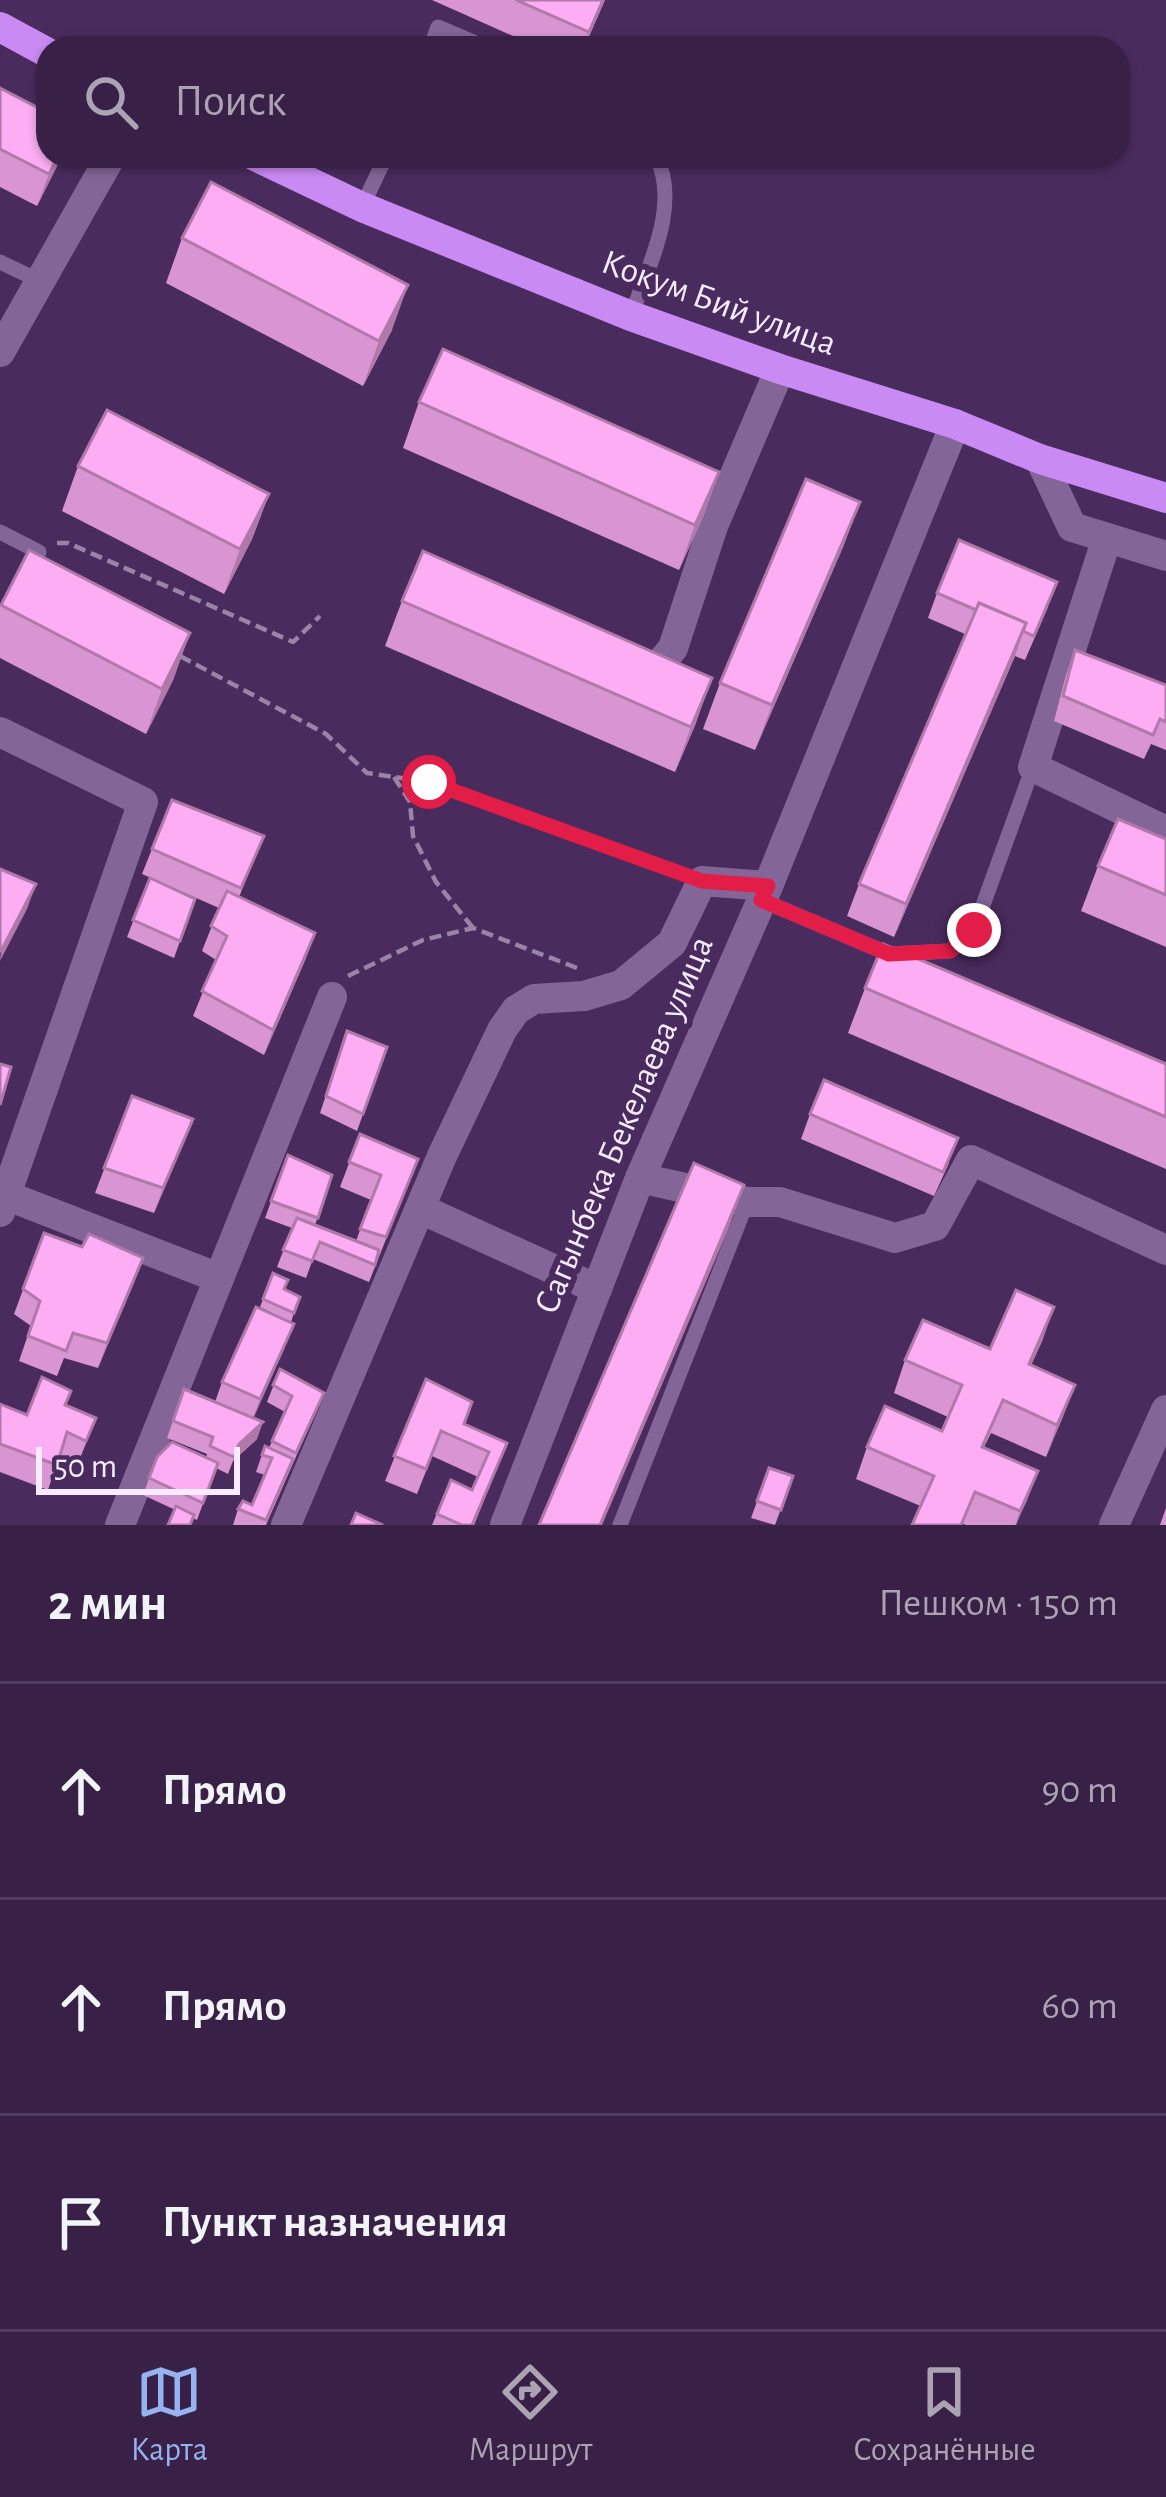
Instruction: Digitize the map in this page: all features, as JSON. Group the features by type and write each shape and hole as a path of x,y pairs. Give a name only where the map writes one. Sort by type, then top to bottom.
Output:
{"main road":[{"path":"0,27 36,46"},
{"name":"Кокум Бий улица","path":"280,168 362,207 632,316 955,424 1040,459 1166,498"}],"street":[{"path":"0,352 104,168"},
{"path":"615,668 651,675 673,648 713,526 780,369"},
{"name":"Сагынбека Бекелаева улица","path":"505,1525 640,1178 765,893 955,424"},
{"path":"1040,459 1072,527 1166,556"},
{"path":"1107,538 1033,767 1166,831"},
{"path":"0,732 143,802 2,1200 219,1278"},
{"path":"286,1525 479,1078 516,1010 534,999 584,996 621,985 672,943 702,881 765,893"},
{"path":"120,1525 332,998"},
{"path":"640,1178 747,1202 780,1202 895,1238 935,1226 970,1160 1166,1250"},
{"path":"421,1209 597,1289"},
{"path":"1114,1525 1166,1410"}],"lane":[{"path":"362,207 380,168"},
{"path":"632,316 661,229 667,179 662,168"},
{"path":"0,262 40,281"},
{"path":"0,532 39,552"},
{"path":"765,893 889,954 950,951 974,930 1033,767"},
{"path":"620,1525 747,1202"}],"path":[{"path":"39,552 46,544 68,543 293,642 320,616"},
{"path":"168,650 326,734 367,772 429,782 702,881"},
{"path":"393,776 410,802 413,836 436,882 473,928 621,985"},
{"path":"332,998 350,974 423,940 473,928"}],"building":[{"path":"516,0 603,0 589,32"},
{"path":"0,88 36,107 36,167 0,149"},
{"path":"211,182 408,285 379,341 182,238"},
{"path":"443,349 719,472 695,525 419,402"},
{"path":"107,410 269,494 240,549 78,466"},
{"path":"806,479 860,502 772,705 720,683"},
{"path":"959,540 1057,582 1034,636 1023,631 1026,623 979,603 976,610 937,593"},
{"path":"29,550 190,633 162,689 1,605"},
{"path":"423,551 712,678 691,727 402,601"},
{"path":"979,603 1026,623 906,904 859,884"},
{"path":"1075,650 1166,685 1166,722 1160,719 1153,735 1063,696"},
{"path":"172,800 264,836 241,888 152,849"},
{"path":"1118,819 1166,839 1166,895 1098,866"},
{"path":"0,869 36,884 1,951 0,951"},
{"path":"150,878 195,899 180,941 133,920"},
{"path":"227,891 315,933 273,1030 202,991 227,936 211,926"},
{"path":"883,944 1166,1064 1166,1117 865,988"},
{"path":"347,1031 387,1047 363,1114 326,1096"},
{"path":"0,1064 11,1067 0,1105"},
{"path":"824,1080 958,1138 943,1172 810,1114"},
{"path":"132,1096 193,1119 163,1188 104,1168"},
{"path":"360,1134 418,1159 386,1237 360,1229 381,1175 349,1162"},
{"path":"288,1155 332,1175 318,1218 271,1201"},
{"path":"694,1163 744,1185 600,1525 539,1525"},
{"path":"297,1218 379,1250 375,1265 320,1242 312,1261 283,1250"},
{"path":"44,1233 82,1247 89,1234 143,1258 107,1343 73,1333 66,1351 28,1336 40,1301 23,1289"},
{"path":"273,1273 288,1280 284,1289 300,1297 294,1313 263,1299"},
{"path":"1016,1290 1054,1307 1029,1364 1075,1385 1057,1425 1003,1400 982,1447 1038,1471 1020,1511 975,1492 961,1525 912,1525 934,1476 867,1447 885,1406 942,1431 962,1385 905,1360 923,1320 990,1349"},
{"path":"256,1307 294,1324 260,1399 222,1382"},
{"path":"280,1369 324,1393 296,1453 272,1441 292,1396 273,1385"},
{"path":"42,1377 71,1391 65,1405 96,1418 86,1441 67,1432 57,1465 0,1444 0,1404 27,1415"},
{"path":"426,1379 472,1402 464,1424 507,1443 472,1525 437,1514 451,1480 472,1490 489,1452 441,1431 426,1469 394,1456"},
{"path":"184,1389 263,1422 239,1444 234,1457 210,1446 213,1437 173,1421"},
{"path":"172,1442 218,1463 203,1503 149,1478 157,1457"},
{"path":"265,1446 293,1459 266,1520 238,1509 243,1501 252,1505 272,1458 262,1455"},
{"path":"769,1468 793,1476 781,1510 757,1501"},
{"path":"176,1506 194,1515 190,1525 168,1525"},
{"path":"356,1513 383,1525 351,1525"}],"route":[{"path":"429,782 702,881 768,886 761,900 889,954 950,951 974,930"}]}
